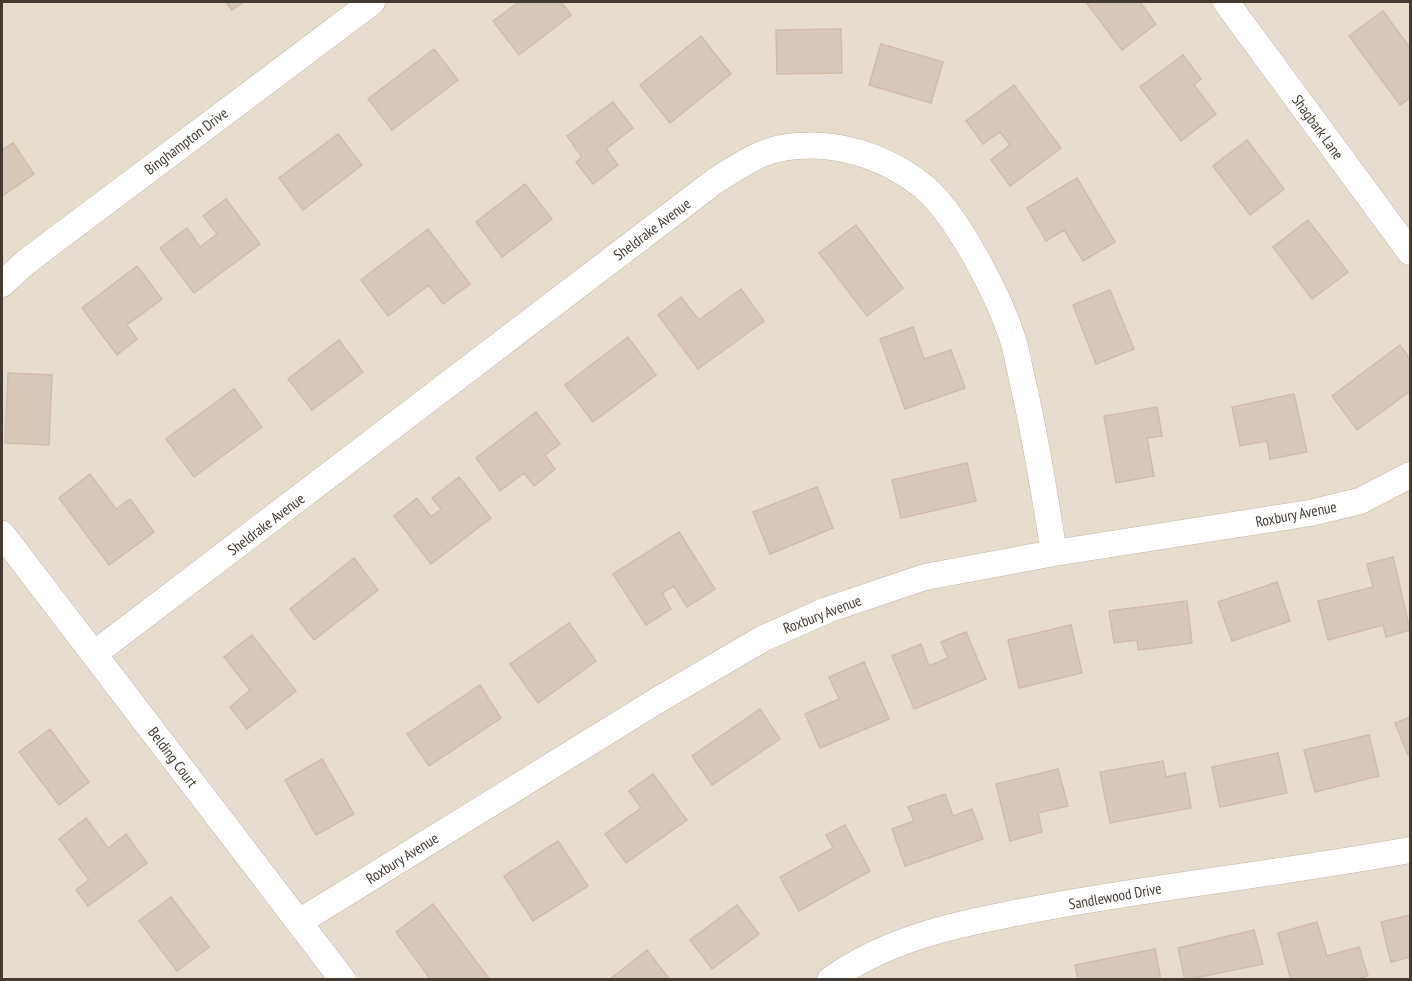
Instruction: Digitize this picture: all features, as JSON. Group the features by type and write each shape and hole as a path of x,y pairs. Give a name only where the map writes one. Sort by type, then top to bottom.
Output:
{"street":[{"name":"Binghampton Drive","path":"2,284 26,262 372,2"},
{"name":"Shagbark Lane","path":"1226,2 1410,252"},
{"name":"Sheldrake Avenue","path":"94,654 715,181 763,153 788,148 819,145 840,148 863,154 896,168 925,188 968,244 988,280 1012,335 1037,443 1054,553"},
{"name":"Roxbury Avenue","path":"299,922 658,700 764,638 827,610 925,577 1054,553 1310,513 1360,501 1410,475"},
{"name":"Belding Court","path":"2,534 343,980"},
{"name":"Sandlewood Drive","path":"830,980 884,951 944,927 1106,896 1410,850"}],"shaded area":[{"path":"2,2 1410,2 1410,979 6,980 2,974"}],"building":[{"path":"226,2 244,2 232,10"},
{"path":"519,2 561,2 571,15 519,55 493,21"},
{"path":"1086,2 1140,2 1156,24 1122,50"},
{"path":"1383,11 1410,48 1410,98 1400,105 1349,36"},
{"path":"841,29 842,73 777,74 776,30"},
{"path":"701,36 731,74 670,123 640,85"},
{"path":"881,44 943,62 931,103 869,85"},
{"path":"434,49 458,80 392,130 368,99"},
{"path":"1183,55 1201,79 1194,85 1216,114 1181,141 1140,87"},
{"path":"1014,85 1061,148 1010,186 991,160 1010,145 1000,132 983,144 966,121"},
{"path":"613,102 633,128 606,149 618,165 593,184 576,162 582,157 567,136"},
{"path":"338,134 362,165 303,210 279,178"},
{"path":"1247,140 1284,189 1250,215 1213,166"},
{"path":"13,143 34,174 2,196 2,150"},
{"path":"1077,178 1115,242 1083,261 1064,230 1046,241 1027,208"},
{"path":"525,184 552,219 502,257 476,222"},
{"path":"226,199 260,244 194,293 160,248 187,228 200,247 217,234 203,216"},
{"path":"1308,220 1348,272 1312,299 1273,247"},
{"path":"856,225 903,288 867,316 819,253"},
{"path":"428,229 470,284 443,304 429,285 388,316 361,280"},
{"path":"137,266 162,299 127,325 137,339 117,355 82,308"},
{"path":"741,289 764,321 698,369 658,315 681,297 699,320"},
{"path":"1110,290 1134,349 1096,364 1073,305"},
{"path":"913,327 924,359 951,350 965,388 905,409 880,339"},
{"path":"628,337 656,375 593,422 565,385"},
{"path":"339,340 363,372 312,410 288,379"},
{"path":"1400,345 1410,359 1410,391 1357,430 1332,396"},
{"path":"8,373 52,375 49,445 5,443"},
{"path":"234,389 262,427 194,477 166,439"},
{"path":"1294,394 1307,452 1270,459 1267,441 1240,446 1232,407"},
{"path":"1157,407 1162,436 1147,438 1154,476 1116,483 1104,416"},
{"path":"536,412 560,444 545,455 555,469 534,486 524,473 500,491 476,458"},
{"path":"967,463 976,501 901,518 892,480"},
{"path":"90,474 116,509 130,499 154,532 109,565 59,498"},
{"path":"459,477 491,518 431,564 394,516 417,498 431,517 441,509 432,498"},
{"path":"817,487 833,528 770,554 753,512"},
{"path":"679,532 715,589 687,607 674,586 662,593 671,609 646,625 613,574"},
{"path":"1393,557 1410,630 1386,637 1383,625 1328,640 1318,601 1373,587 1367,564"},
{"path":"354,558 378,590 314,640 290,609"},
{"path":"1277,582 1290,621 1232,641 1218,602"},
{"path":"1187,601 1192,643 1138,650 1137,640 1114,643 1109,611"},
{"path":"569,623 596,661 538,703 510,664"},
{"path":"1071,625 1082,673 1019,688 1008,640"},
{"path":"966,632 986,679 914,709 892,656 921,644 929,666 948,658 941,642"},
{"path":"252,635 296,691 247,729 230,707 250,690 224,657"},
{"path":"864,662 889,719 820,748 805,714 839,699 829,677"},
{"path":"480,685 501,718 429,766 407,734"},
{"path":"760,709 780,739 712,785 692,756"},
{"path":"1410,717 1410,754 1408,755 1395,723"},
{"path":"50,729 89,782 59,805 19,752"},
{"path":"1369,735 1379,776 1315,792 1304,750"},
{"path":"1278,753 1287,793 1220,807 1212,767"},
{"path":"322,759 354,814 316,835 285,780"},
{"path":"1163,761 1166,777 1185,773 1191,808 1110,823 1100,772"},
{"path":"1058,769 1068,806 1038,813 1042,832 1010,841 996,784"},
{"path":"653,774 687,820 626,863 605,834 641,808 629,791"},
{"path":"945,794 953,816 972,809 983,839 905,866 892,829 914,821 908,807"},
{"path":"86,818 108,848 126,834 147,863 88,906 76,890 89,880 59,839"},
{"path":"845,825 870,871 799,911 780,877 833,848 826,835"},
{"path":"558,841 588,886 533,921 504,876"},
{"path":"171,897 209,947 177,971 139,921"},
{"path":"433,904 490,980 431,980 396,932"},
{"path":"737,905 759,934 712,969 690,940"},
{"path":"1410,915 1410,957 1391,962 1381,922"},
{"path":"1317,922 1327,956 1359,947 1368,976 1354,980 1291,980 1278,933"},
{"path":"1254,930 1263,964 1185,980 1178,948"},
{"path":"1155,949 1161,980 1078,980 1075,965"},
{"path":"647,950 670,980 609,980"}]}
